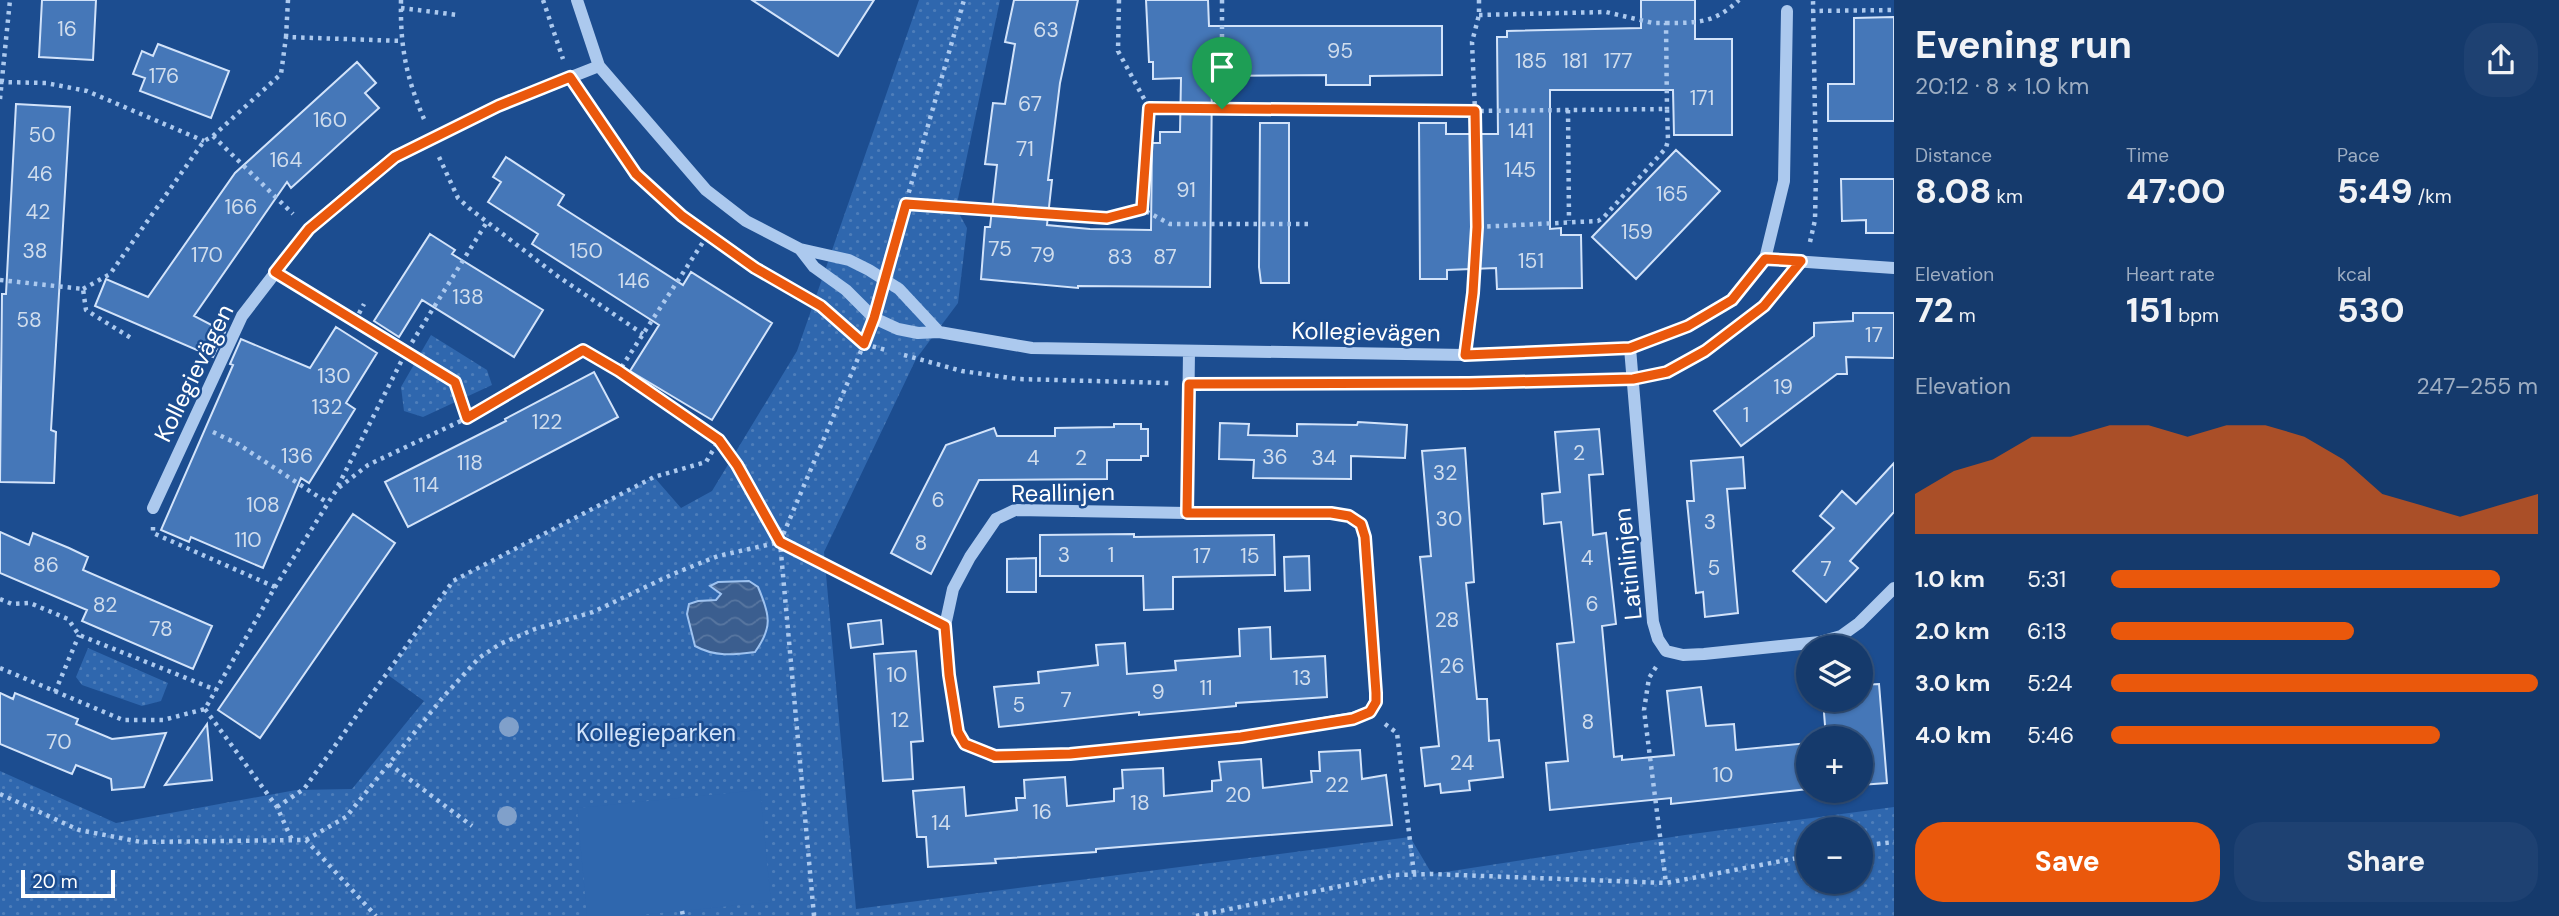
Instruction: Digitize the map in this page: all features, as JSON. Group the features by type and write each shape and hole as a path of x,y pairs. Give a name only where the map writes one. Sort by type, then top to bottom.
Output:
{"street":[{"name":"Kollegievägen","path":"577,0 599,66 706,190 746,220 800,249 849,260 884,279 900,289 939,332"},
{"name":"Kollegievägen","path":"800,249 814,267 846,290 874,318 908,331 939,332 1032,348 1465,355 1630,348 1688,326 1732,300 1765,259 1784,181 1787,11"},
{"name":"Kollegievägen","path":"153,508 242,316 309,229 395,157 498,106 599,66"},
{"path":"1765,259 1894,268"},
{"name":"Latinlinjen","path":"1630,348 1653,622 1665,651"},
{"path":"1187,513 1189,351"},
{"name":"Reallinjen","path":"1015,510 1331,513 1349,516 1361,524 1365,537 1376,702 1370,712 1353,719 1241,737 1070,754 995,756 965,744 958,732 945,626 953,589 975,549 996,519 1015,510"},
{"path":"1665,651 1683,655 1704,654 1819,642 1841,636 1894,588"}],"path":[{"path":"0,99 10,0"},
{"path":"0,280 83,289 110,274 204,141 213,136 281,74 288,0"},
{"path":"401,0 402,41 409,83 458,198 555,275 643,334"},
{"path":"542,0 570,77 636,174 707,236 755,268 821,306 864,344 889,351"},
{"path":"884,279 964,0"},
{"path":"1119,0 1118,51 1149,108 1142,209"},
{"path":"1222,0 1222,109"},
{"path":"1465,355 1473,293 1477,227 1472,43 1479,15 1479,0"},
{"path":"1479,15 1606,12 1653,23 1708,21 1724,13 1739,0"},
{"path":"901,354 962,371 1018,379 1189,384 1469,383 1633,379 1667,372 1705,351 1764,306 1801,261 1810,241 1815,219 1813,0"},
{"path":"401,8 458,15"},
{"path":"1787,11 1894,10"},
{"path":"1477,227 1598,221 1610,213 1661,155 1668,140 1666,23"},
{"path":"286,37 402,41"},
{"path":"1,82 46,83 86,91 204,141"},
{"path":"1149,108 1475,111 1667,109"},
{"path":"1568,110 1569,221"},
{"path":"213,136 309,229"},
{"path":"906,204 1107,218 1142,209 1170,224 1308,224"},
{"path":"0,668 123,720 163,720 205,709 275,587 337,489 406,352 487,222"},
{"path":"619,371 707,236"},
{"path":"275,272 455,382 467,418"},
{"path":"83,289 86,310 131,338"},
{"path":"355,321 364,303"},
{"path":"780,542 874,318"},
{"path":"337,489 368,465 467,418 583,350 619,371 719,440 737,465 780,542 814,916"},
{"path":"193,422 238,444 328,503"},
{"path":"277,807 304,789 453,580 654,477 706,462 719,440"},
{"path":"153,508 153,533 275,587"},
{"path":"0,794 79,830 141,842 306,840 346,817 479,658 500,644 535,629 593,612 718,556 780,542 945,626"},
{"path":"0,598 12,604 30,603 68,619 79,635 216,690"},
{"path":"55,692 79,635"},
{"path":"1665,651 1649,678 1644,710 1666,883"},
{"path":"205,709 277,807 292,840"},
{"path":"1370,712 1397,733 1414,874"},
{"path":"388,764 472,827"},
{"path":"306,840 376,916"},
{"path":"1873,844 1894,842"},
{"path":"1196,916 1382,878 1414,874 1666,883 1796,858"}],"green space":[{"name":"Kollegieparken","path":"919,0 1000,0 956,208 967,228 958,303 916,359 824,552 856,909 1410,837 1432,874 1796,820 1796,894 1873,894 1873,817 1819,817 1894,807 1894,916 0,916 0,771 116,823 296,790 352,789 424,701 388,675 453,581 654,477 681,508 712,491 797,351"},
{"path":"431,335 487,370 492,385 423,417 404,411 401,387"},
{"path":"88,648 168,683 161,701 142,706 82,685 76,677"},
{"path":"760,790 771,902 629,916 587,916 577,808"}],"water":[{"path":"749,581 758,587 768,621 765,635 755,652 717,654 695,646 687,614 689,604 716,600 721,594 710,586 718,582"}],"building":[{"path":"42,0 96,0 93,60 39,57"},
{"path":"752,0 874,0 838,56"},
{"path":"1014,0 1078,0 1060,83 1048,180 1052,180 1047,225 1151,230 1152,143 1160,143 1160,132 1180,132 1181,78 1153,79 1153,62 1149,62 1146,0 1208,0 1209,26 1442,26 1442,75 1370,76 1370,85 1326,85 1326,75 1212,76 1210,287 1078,288 981,279 985,227 990,227 997,165 985,164 993,103 1005,104 1015,44 1005,42"},
{"path":"1641,0 1695,0 1695,39 1732,39 1732,135 1674,135 1673,90 1550,90 1550,229 1561,228 1561,235 1581,235 1582,288 1497,289 1496,268 1447,270 1447,279 1420,279 1419,123 1446,123 1446,134 1498,134 1497,37 1507,37 1507,31 1641,28"},
{"path":"1894,17 1894,121 1828,121 1828,84 1854,84 1854,18"},
{"path":"158,44 229,71 211,118 140,91 145,78 133,74 142,51 153,56"},
{"path":"357,62 376,83 365,93 379,108 291,188 287,182 194,316 225,332 213,357 95,306 106,279 148,297 235,173"},
{"path":"16,104 70,107 51,430 56,432 54,483 0,482 2,294 6,294"},
{"path":"1260,123 1289,123 1289,283 1261,283"},
{"path":"1676,150 1720,191 1636,279 1592,237"},
{"path":"506,157 564,195 558,205 683,285 691,272 772,323 712,420 630,371 659,325 532,244 538,234 488,202 501,182 493,177"},
{"path":"1841,179 1894,179 1894,233 1866,233 1866,220 1842,221"},
{"path":"430,234 455,250 452,254 543,310 514,357 422,300 399,337 374,321"},
{"path":"1853,313 1894,313 1894,358 1846,357 1847,374 1837,374 1741,446 1714,411 1814,336 1814,323 1853,321"},
{"path":"336,327 377,353 346,403 355,409 309,483 301,478 263,568 191,537 189,542 161,530 233,365 230,364 241,339 310,368"},
{"path":"594,372 618,417 408,527 385,482 506,421 505,419"},
{"path":"1358,422 1407,425 1405,458 1351,456 1351,479 1253,478 1254,460 1219,459 1220,423 1249,424 1248,435 1297,436 1297,424 1357,425"},
{"path":"1114,424 1141,424 1141,429 1148,429 1148,456 1141,456 1141,460 1107,460 1107,479 979,480 931,574 891,553 946,445 994,428 997,436 1055,436 1055,428 1114,427"},
{"path":"1599,429 1603,474 1589,475 1593,535 1606,533 1616,624 1602,626 1614,757 1622,756 1622,760 1674,755 1667,691 1701,687 1706,726 1734,724 1736,750 1796,744 1796,790 1671,804 1671,798 1550,810 1546,763 1568,761 1557,644 1574,642 1561,522 1544,524 1542,494 1560,492 1555,432"},
{"path":"1465,448 1474,582 1466,583 1477,699 1487,699 1489,741 1499,740 1503,777 1469,781 1470,790 1441,793 1440,784 1425,786 1421,748 1439,746 1420,557 1431,556 1422,451"},
{"path":"1743,457 1745,488 1727,489 1738,613 1705,617 1703,592 1696,593 1687,501 1694,501 1691,461"},
{"path":"1894,463 1894,512 1850,561 1858,568 1826,602 1793,571 1834,528 1820,516 1842,491 1856,504"},
{"path":"353,514 395,543 260,738 218,710"},
{"path":"0,532 29,545 33,533 69,548 88,557 83,570 212,626 193,669 82,621 87,610 0,573"},
{"path":"1134,534 1134,537 1274,535 1275,575 1173,577 1173,609 1144,610 1143,576 1040,576 1040,535"},
{"path":"1309,556 1310,590 1285,591 1284,557"},
{"path":"1036,558 1036,592 1007,592 1007,559"},
{"path":"881,620 883,644 851,648 848,624"},
{"path":"1270,627 1271,659 1325,656 1327,697 1236,703 1236,706 1139,715 1139,712 999,727 994,687 1039,683 1038,672 1098,665 1096,645 1125,643 1127,674 1176,670 1175,661 1240,656 1239,629"},
{"path":"916,651 923,741 911,742 913,779 883,781 874,654"},
{"path":"1873,684 1879,684 1887,783 1873,784 1873,726 1825,726 1824,712 1873,712"},
{"path":"0,693 13,699 15,693 78,719 76,724 112,739 166,733 144,787 112,790 111,779 76,765 72,774 0,744"},
{"path":"207,724 212,780 165,785"},
{"path":"1360,750 1362,779 1386,775 1392,825 1096,849 1096,852 995,859 996,863 928,867 926,837 917,837 913,791 964,787 966,816 1017,810 1016,798 1025,798 1024,780 1065,777 1067,806 1114,801 1114,789 1123,788 1122,770 1163,768 1164,796 1212,791 1212,781 1221,780 1219,762 1261,759 1263,788 1312,782 1311,771 1320,771 1319,752"}],"route":[{"path":"570,77 636,174 682,216 755,268 821,306 864,344 874,318 906,204 1107,218 1142,209 1149,108 1222,109 1475,111 1477,227 1473,293 1465,355 1630,348 1688,326 1732,300 1765,259 1801,261 1764,306 1705,351 1667,372 1633,379 1469,383 1189,384 1187,513 1331,513 1349,516 1361,524 1365,537 1376,702 1370,712 1353,719 1241,737 1070,754 995,756 979,751 965,744 958,732 945,626 780,542 737,465 719,440 671,406 583,350 467,418 455,382 275,272 309,229 395,157 498,106 570,77"}]}
